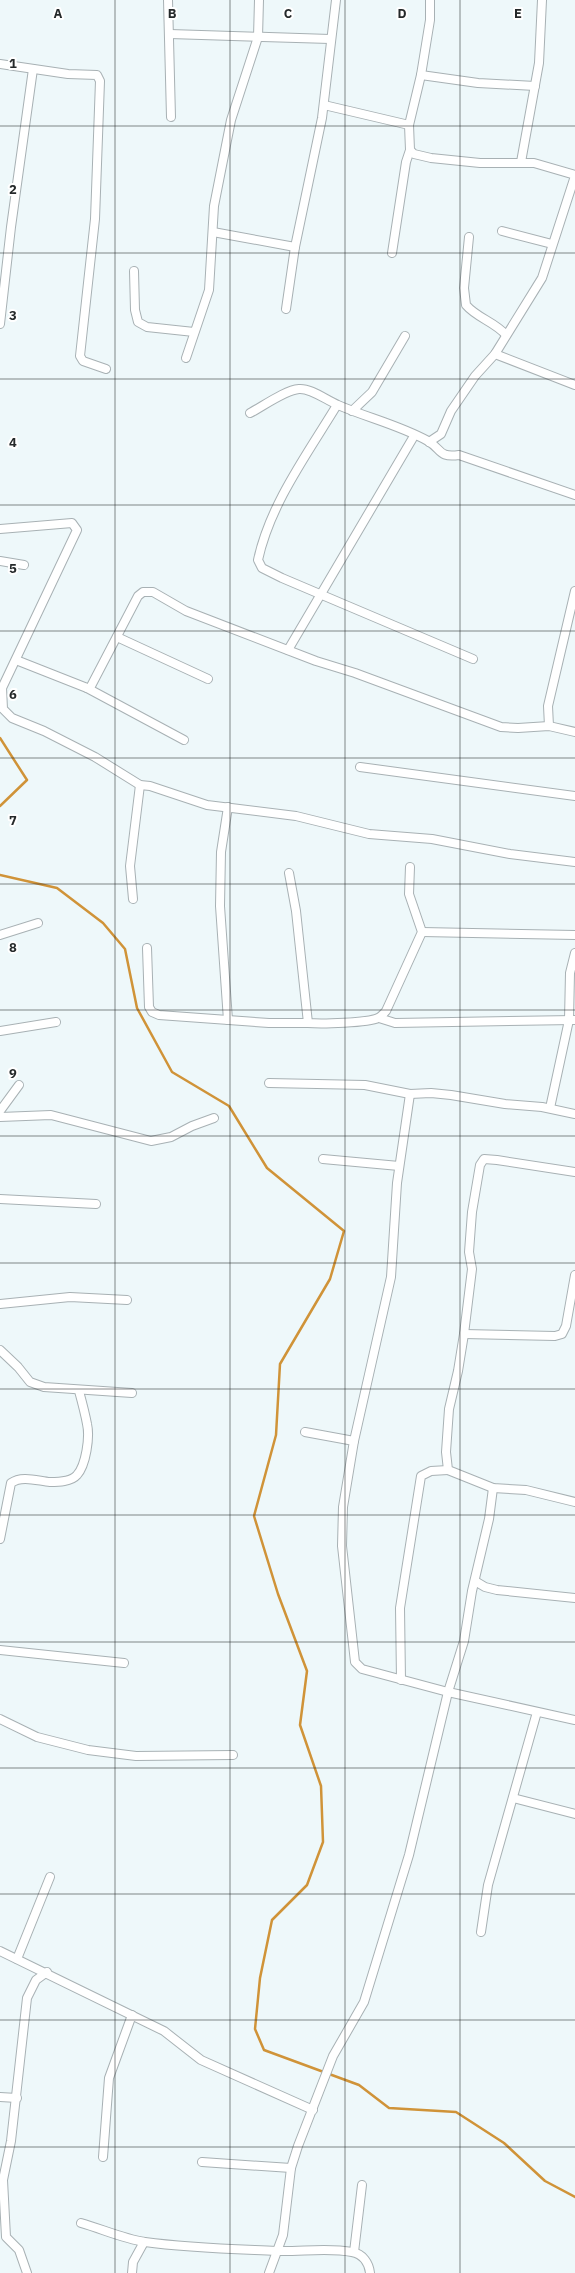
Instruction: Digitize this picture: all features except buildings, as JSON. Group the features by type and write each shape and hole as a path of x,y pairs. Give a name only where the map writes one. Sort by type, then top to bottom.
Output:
{"street":[{"path":"168,0 171,117"},
{"path":"186,358 209,290 214,206 231,120 258,36 259,0"},
{"path":"286,309 295,247 315,157 324,105 330,60 330,39 336,0"},
{"path":"392,253 406,162 410,150 409,125 421,75 430,20 430,0"},
{"path":"521,162 539,63 542,0"},
{"path":"170,34 330,39"},
{"path":"0,64 68,74 93,74 97,75 100,81 95,219 80,356 83,361 106,369"},
{"path":"0,324 11,227 33,69"},
{"path":"421,75 478,83 535,86"},
{"path":"324,105 409,125"},
{"path":"410,150 414,154 431,158 480,163 534,163 575,175 542,278 495,354 471,382 451,411 441,434 429,442"},
{"path":"502,231 552,244"},
{"path":"212,232 295,247"},
{"path":"469,237 464,288 466,305 478,316 499,327 506,335"},
{"path":"134,271 135,310 138,322 147,327 194,332"},
{"path":"352,411 372,392 405,336"},
{"path":"495,354 575,385"},
{"path":"250,413 289,392 299,389 309,391 352,411 405,429 414,436 429,442 439,452 450,456 459,455 575,495"},
{"path":"337,405 279,504 265,534 258,560 262,568 282,578 473,659"},
{"path":"288,650 414,436"},
{"path":"0,529 72,523 77,530 16,660 2,682 1,704 6,714 95,757 140,785 150,786 207,805 296,816 369,834 432,839 510,854 575,862"},
{"path":"0,561 24,565"},
{"path":"549,726 548,706 575,591"},
{"path":"87,688 93,685 138,596 149,592 186,611 288,650 501,727 518,728 549,726 575,732"},
{"path":"117,637 208,679"},
{"path":"16,660 87,688 184,740"},
{"path":"360,767 575,796"},
{"path":"133,899 130,866 140,785"},
{"path":"228,807 221,852 220,906 228,1020"},
{"path":"379,1018 386,1011 422,932 409,894 410,867"},
{"path":"289,872 296,911 308,1023"},
{"path":"0,935 38,923"},
{"path":"422,932 575,935"},
{"path":"147,948 149,1007 152,1012 160,1015 228,1020 308,1023 370,1020 379,1018 395,1023 572,1020"},
{"path":"550,1108 572,1020 570,973 575,953"},
{"path":"0,1031 56,1022"},
{"path":"269,1083 365,1085 410,1094 431,1093 550,1108 575,1114"},
{"path":"0,1110 19,1085"},
{"path":"410,1094 399,1166 391,1277 354,1441 343,1507 342,1546 355,1662 362,1669 401,1680 575,1720"},
{"path":"0,1117 52,1115 151,1140 171,1137 214,1118"},
{"path":"323,1159 399,1166"},
{"path":"448,1470 446,1452 448,1409 458,1371 464,1334 472,1269 470,1252 472,1212 480,1165 484,1159 575,1172"},
{"path":"0,1199 96,1204"},
{"path":"464,1334 555,1336 562,1334 566,1326 575,1275"},
{"path":"0,1304 70,1297 127,1300"},
{"path":"0,1350 18,1367 30,1382 44,1387 79,1391 132,1393"},
{"path":"0,1539 11,1483 16,1480 52,1482 66,1481 77,1476 83,1463 88,1437 88,1425 79,1391"},
{"path":"305,1432 354,1441"},
{"path":"401,1680 400,1608 421,1476 431,1470 448,1470 493,1488 526,1490 575,1502"},
{"path":"269,2273 284,2234 291,2168 333,2056 364,2002 409,1855 448,1692 464,1641 475,1581 489,1519 493,1488"},
{"path":"475,1581 485,1587 497,1590 575,1598"},
{"path":"0,1650 124,1662"},
{"path":"481,1932 488,1885 537,1712"},
{"path":"0,1719 37,1737 88,1750 136,1756 233,1755"},
{"path":"513,1798 575,1814"},
{"path":"17,1959 50,1877"},
{"path":"0,1951 47,1972 164,2031 201,2060 313,2110"},
{"path":"27,2273 20,2250 3,2239 2,2180 11,2141 17,2098 27,1998 36,1980 47,1972"},
{"path":"103,2156 109,2078 132,2015"},
{"path":"0,2097 17,2098"},
{"path":"202,2162 291,2168"},
{"path":"354,2252 362,2185"},
{"path":"81,2223 144,2242 184,2247 278,2251 338,2250 354,2252 364,2258 369,2265 370,2273"},
{"path":"132,2273 133,2262 144,2242"}],"waterway":[{"path":"0,738 27,780 0,806"},
{"path":"0,875 57,888 103,923 125,949 137,1008 172,1072 229,1106 267,1168 344,1231 330,1279 280,1364 276,1435 254,1516 278,1594 307,1671 300,1725 321,1786 323,1842 307,1885 272,1920 260,1978 255,2029 264,2050 359,2085 389,2108 456,2112 504,2143 545,2181 575,2197"}]}
